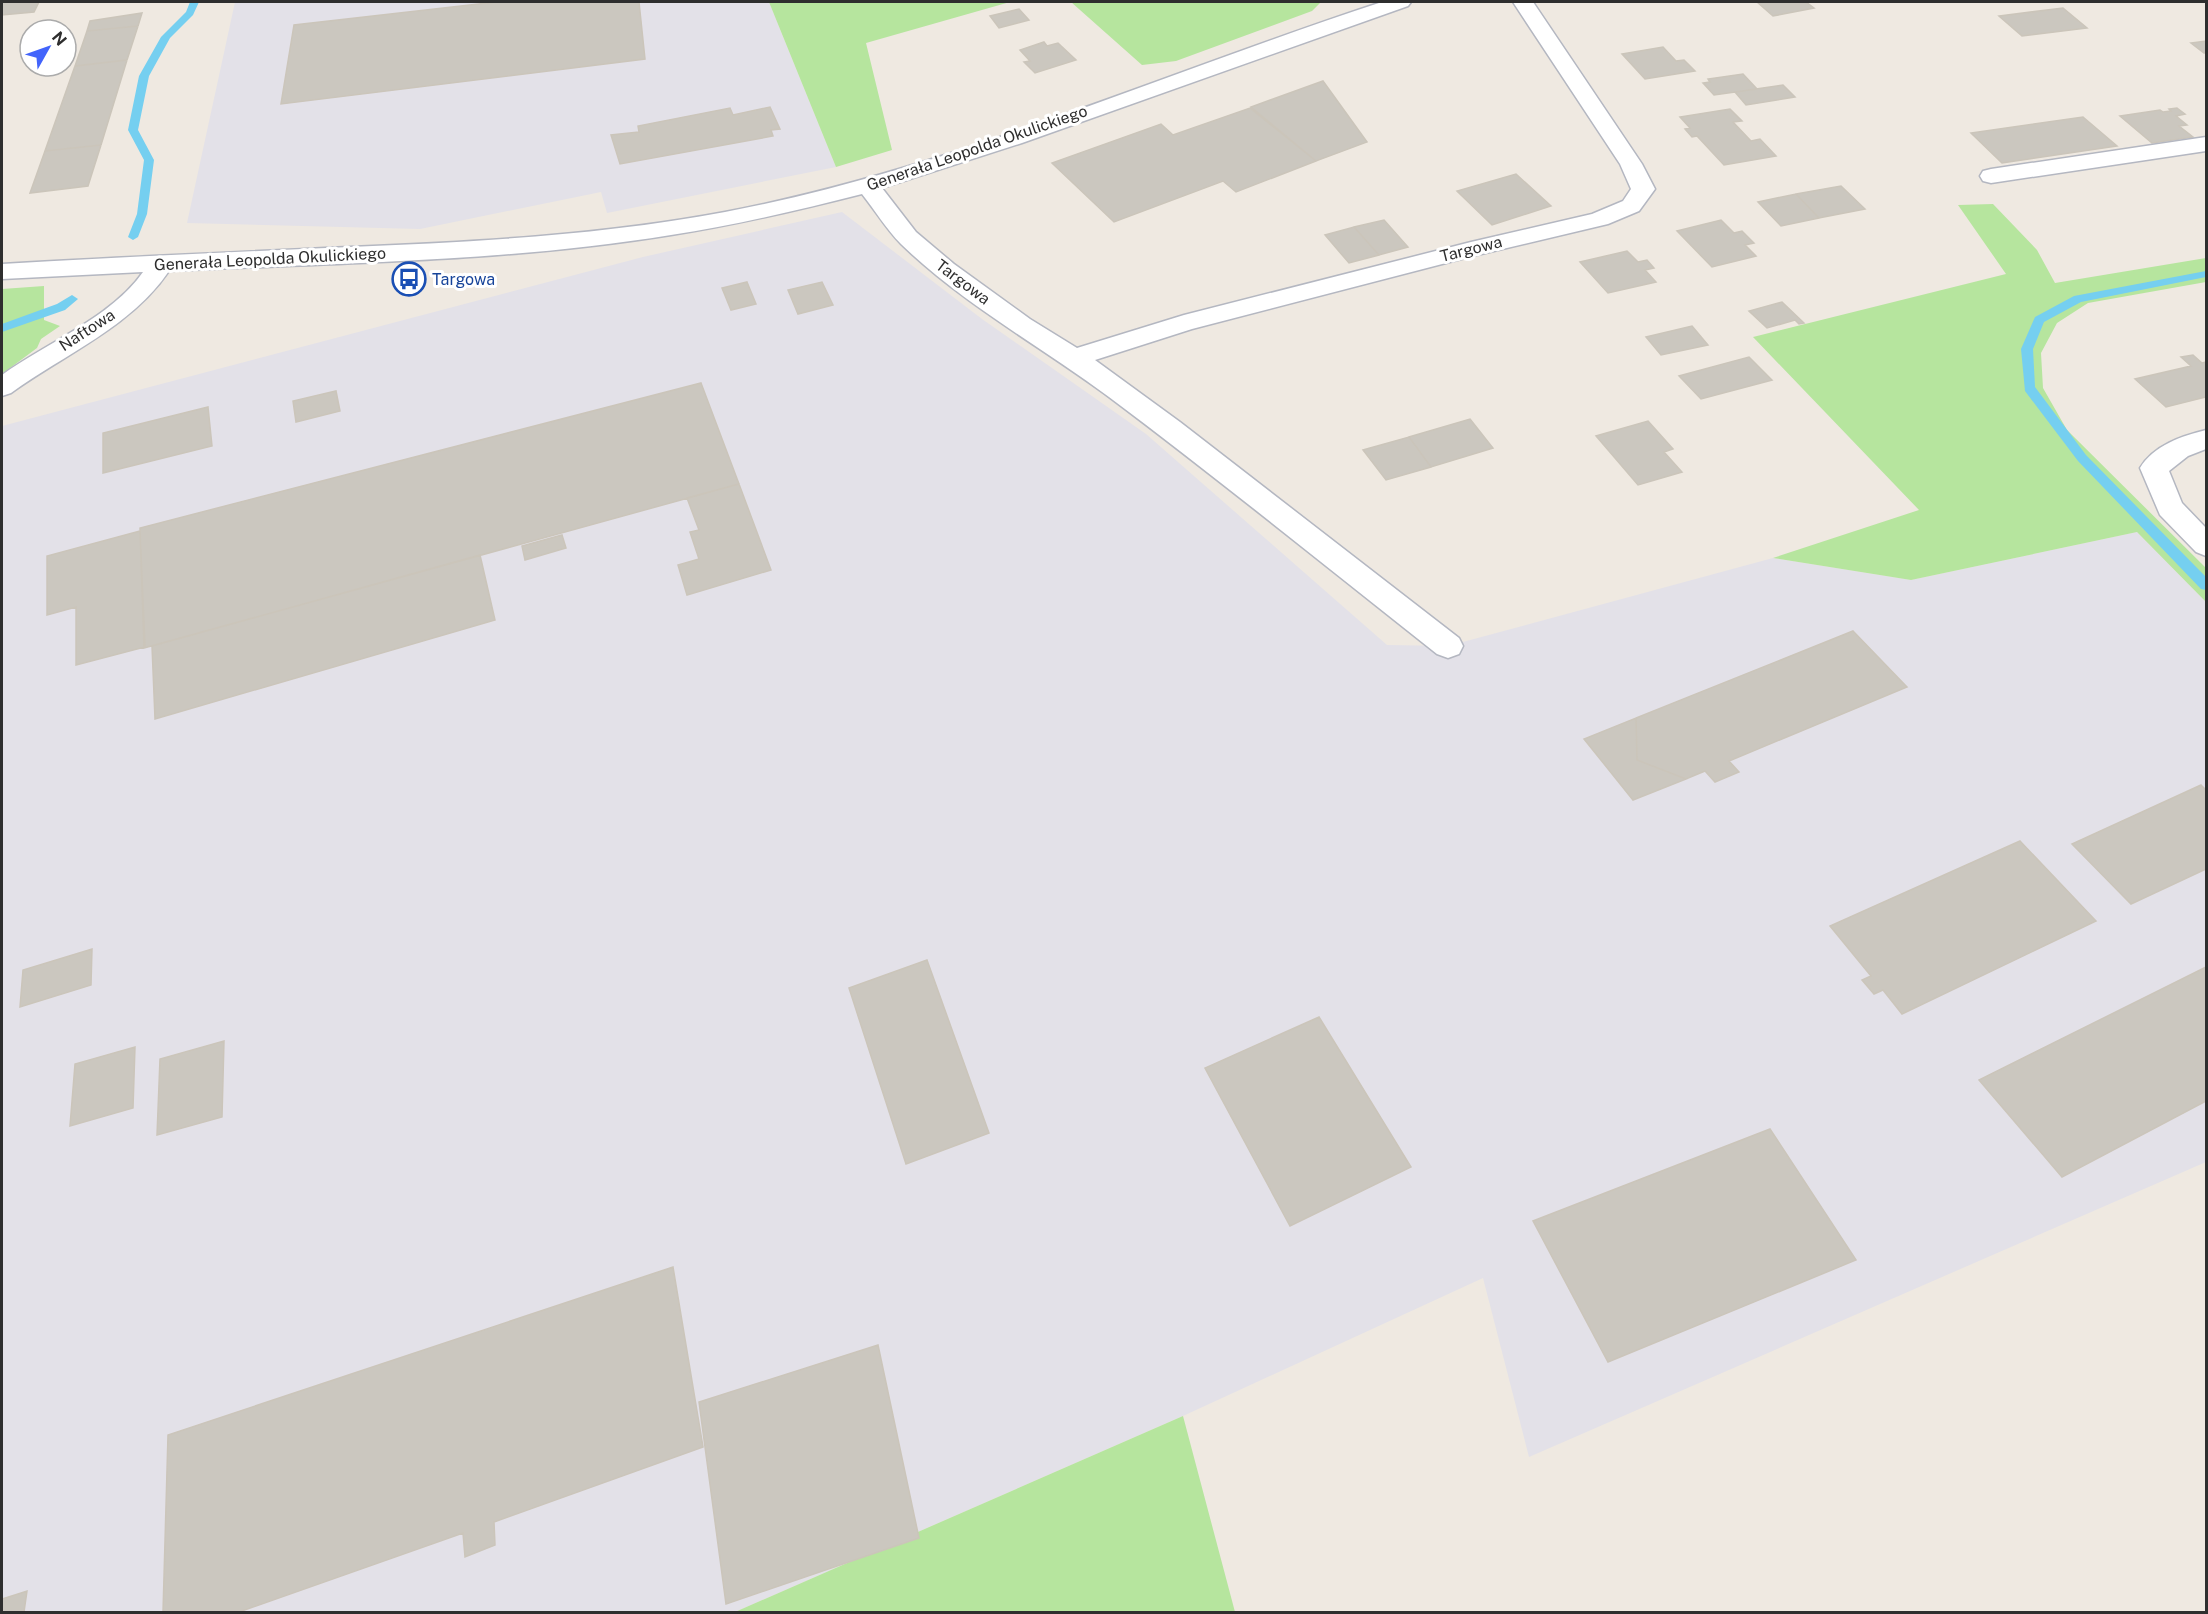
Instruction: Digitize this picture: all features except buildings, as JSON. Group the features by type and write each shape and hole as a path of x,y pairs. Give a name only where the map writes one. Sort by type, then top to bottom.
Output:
{"street":[{"name":"Generała Leopolda Okulickiego","path":"2,271 469,250 575,241 727,219 868,186 972,153 1309,32 1401,2"},
{"name":"Targowa","path":"1074,358 1195,320 1471,249 1600,219 1631,207 1643,189 1631,164 1523,2"},
{"path":"1991,176 2206,144"},
{"name":"Targowa","path":"868,186 908,237 924,252 1021,325 1074,358 1170,429 1448,646"},
{"name":"Naftowa","path":"2,387 133,300 153,280 162,263"},
{"path":"2206,439 2178,449 2154,468 2170,508 2206,545"}],"shaded area":[{"path":"235,2 769,2 836,167 607,213 601,192 420,229 187,223"},
{"path":"842,212 982,319 1146,434 1387,645 1448,646 1773,558 1911,580 2137,532 2206,602 2206,1162 1529,1457 1483,1278 1183,1416 735,1612 2,1612 2,426 643,257"}],"green space":[{"path":"769,2 1010,2 866,43 892,150 836,167"},
{"path":"1071,2 1321,2 1312,11 1176,61 1142,65"},
{"path":"1993,204 2037,250 2055,283 2206,258 2206,282 2088,303 2057,323 2041,353 2043,388 2067,430 2206,568 2206,602 2137,532 1911,580 1773,558 1919,510 1753,337 2006,274 1958,205"},
{"path":"44,286 44,320 60,326 41,339 37,348 2,374 2,289"},
{"path":"1183,1416 1235,1612 735,1612"}],"waterway":[{"path":"133,237 142,214 149,160 133,130 144,76 166,37 190,13 194,2"},
{"path":"2206,274 2078,299 2039,320 2027,349 2029,388 2082,458 2206,585"},
{"path":"2,328 61,307 72,299"}],"place":[{"name":"Targowa","path":"409,279"}]}
